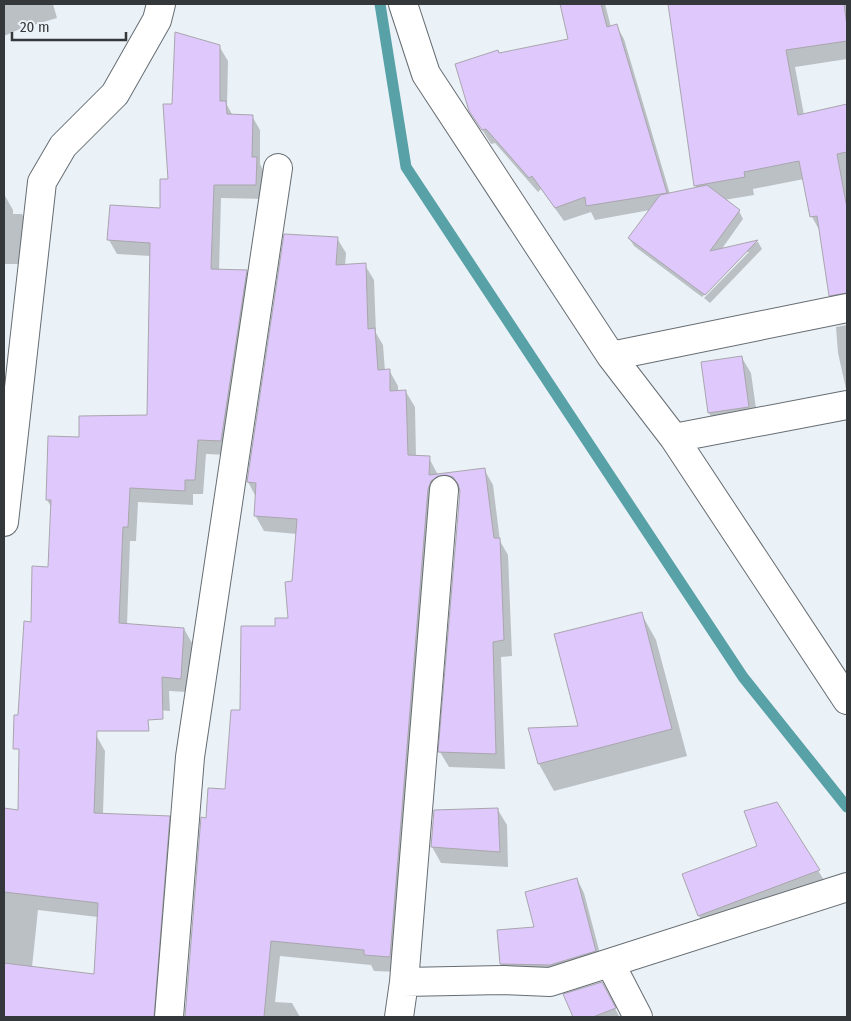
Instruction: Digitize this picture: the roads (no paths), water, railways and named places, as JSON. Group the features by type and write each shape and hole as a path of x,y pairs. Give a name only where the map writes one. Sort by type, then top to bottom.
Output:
{"street":[{"path":"4,522 42,182 63,146 115,94 157,20 161,4"},
{"path":"403,4 426,74 611,356 674,438 847,700"},
{"path":"169,1017 190,757 278,168"},
{"path":"611,356 847,308"},
{"path":"674,438 847,405"},
{"path":"399,1017 404,982 444,490"},
{"path":"404,982 503,980 550,982 847,887"},
{"path":"781,908 847,899"},
{"path":"610,963 638,1017"}],"waterway":[{"path":"380,4 406,167 743,677 847,807"}]}
